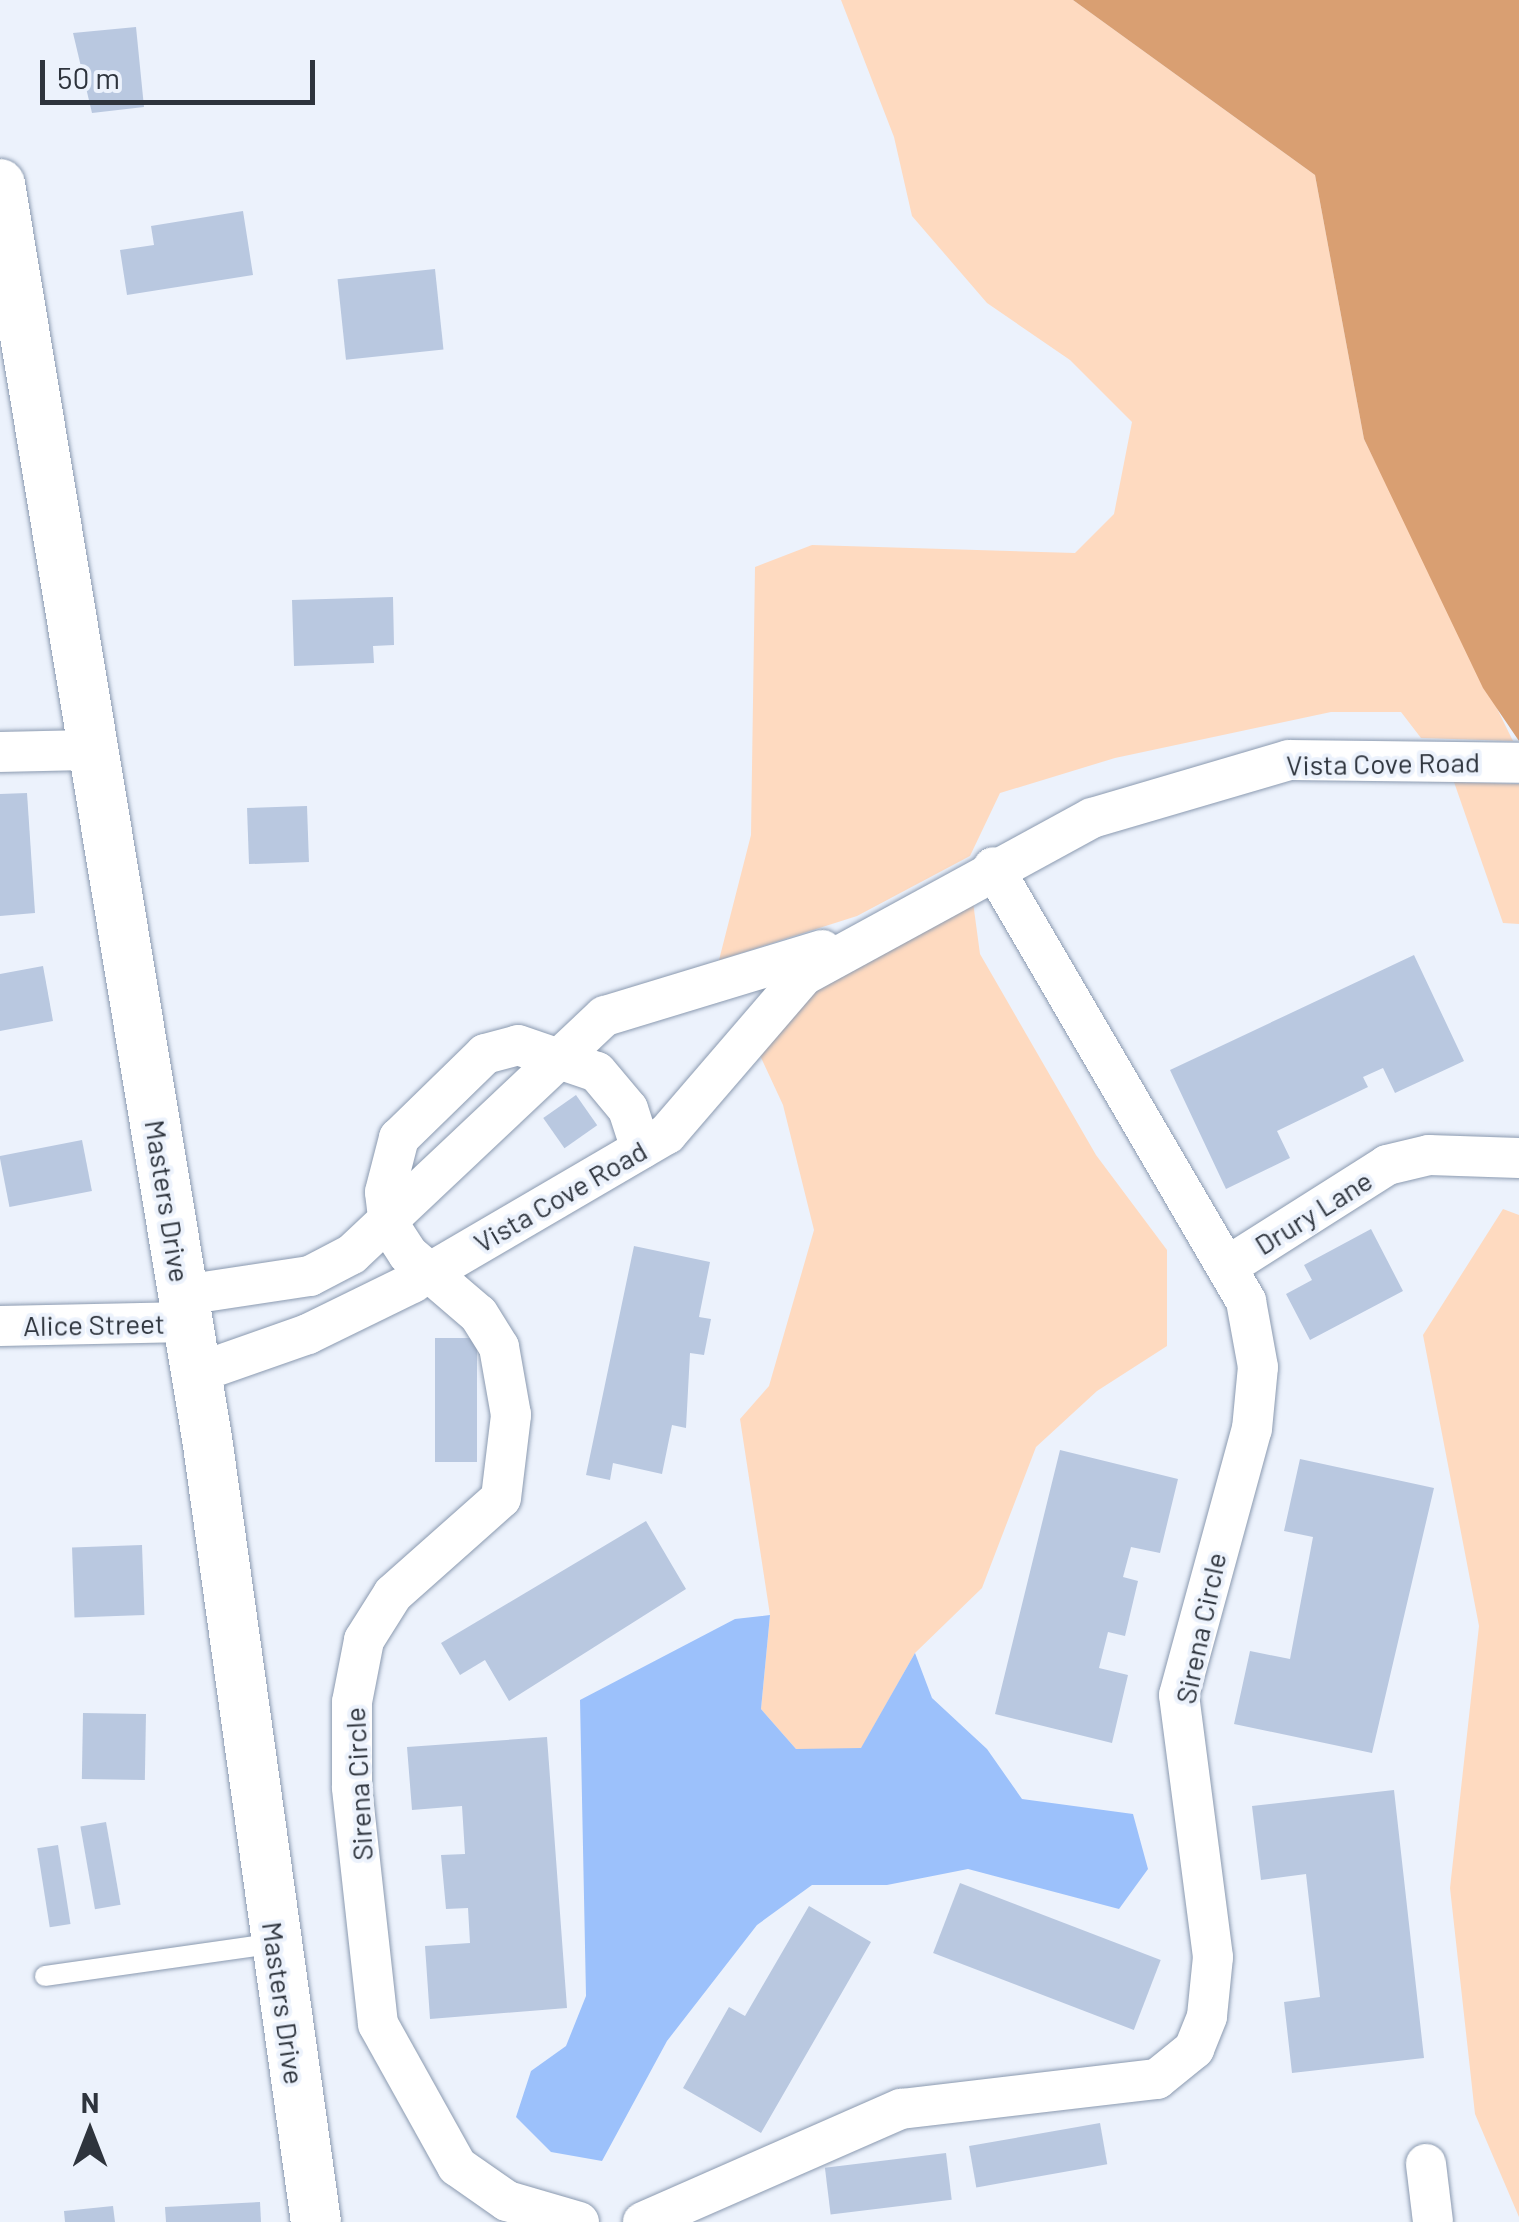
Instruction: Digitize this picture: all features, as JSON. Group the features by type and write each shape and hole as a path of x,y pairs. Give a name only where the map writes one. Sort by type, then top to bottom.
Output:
{"street":[{"name":"Masters Drive","path":"0,184 90,750 196,1373 316,2222"},
{"path":"0,752 90,750"},
{"name":"Vista Cove Road","path":"196,1373 308,1334 433,1270 641,1149 700,1103 748,1031 804,975 864,936 1092,818 1289,760 1519,763"},
{"name":"Sirena Circle","path":"643,2222 901,2109 1111,2092 1157,2079 1194,2049 1213,1958 1179,1696 1252,1429 1258,1367 1246,1301 1228,1266 1032,948 992,868"},
{"name":"Vista Cove Road","path":"186,1309 310,1276 389,1225 605,1016 864,936"},
{"path":"389,1225 385,1192 399,1138 428,1105 485,1054 518,1045 562,1055 597,1072 628,1109 641,1149"},
{"name":"Drury Lane","path":"1228,1266 1387,1165 1428,1154 1519,1158"},
{"name":"Sirena Circle","path":"389,1225 499,1347 511,1415 501,1498 393,1594 364,1640 352,1702 352,1787 378,2024 458,2166 507,2201 580,2222"},
{"name":"Alice Street","path":"0,1326 186,1309"},
{"path":"1426,2164 1433,2222"}],"lane":[{"path":"45,1976 276,1944"}],"shaded area":[{"path":"841,0 1073,0 1315,175 1364,439 1513,741 1421,738 1401,712 1331,712 1115,758 1000,793 970,856 857,916 719,960 751,835 755,567 812,545 1075,553 1114,514 1132,422 1070,360 987,303 912,216 894,137"},
{"path":"1073,0 1519,0 1519,741 1483,688 1364,439 1315,175"},
{"path":"1454,782 1519,784 1519,924 1503,923"},
{"path":"973,902 980,954 1096,1155 1167,1250 1167,1346 1097,1391 1036,1447 982,1588 915,1653 861,1749 796,1749 761,1709 770,1615 740,1419 769,1386 814,1230 783,1105 758,1051 815,992"},
{"path":"1503,1209 1519,1215 1519,2217 1475,2114 1450,1888 1479,1626 1423,1335"}],"water":[{"path":"770,1615 761,1709 796,1749 861,1748 915,1653 932,1698 987,1749 1022,1799 1133,1814 1148,1869 1119,1909 968,1869 887,1885 812,1885 757,1925 667,2041 602,2161 551,2152 516,2117 531,2071 566,2046 586,1996 580,1700 735,1619"}],"building":[{"path":"136,27 144,107 92,113 73,33"},
{"path":"243,211 253,275 127,295 120,250 154,245 151,226"},
{"path":"435,269 443,350 346,360 338,279"},
{"path":"393,597 394,645 373,646 374,663 294,666 292,600"},
{"path":"27,793 35,913 0,916 0,794"},
{"path":"307,806 309,862 249,864 247,808"},
{"path":"1414,955 1464,1061 1395,1093 1383,1068 1363,1077 1368,1087 1277,1131 1290,1158 1226,1189 1170,1070"},
{"path":"43,966 53,1021 0,1031 0,974"},
{"path":"576,1095 597,1125 564,1148 543,1118"},
{"path":"82,1140 92,1191 9,1207 0,1156"},
{"path":"1371,1229 1403,1291 1310,1340 1286,1294 1312,1280 1304,1265"},
{"path":"634,1246 710,1262 699,1317 711,1319 704,1355 690,1353 686,1428 672,1425 662,1474 613,1463 610,1480 586,1475"},
{"path":"435,1338 477,1338 477,1462 435,1462"},
{"path":"1060,1450 1178,1479 1160,1553 1131,1547 1123,1577 1138,1581 1125,1636 1108,1632 1099,1668 1128,1675 1112,1743 995,1714"},
{"path":"1300,1459 1434,1488 1372,1753 1234,1724 1250,1651 1290,1659 1313,1537 1284,1531"},
{"path":"646,1521 686,1589 509,1701 485,1660 460,1675 441,1643"},
{"path":"142,1545 144,1615 74,1617 72,1547"},
{"path":"83,1713 146,1714 145,1780 82,1779"},
{"path":"547,1737 567,2008 430,2019 425,1946 470,1943 468,1908 446,1909 441,1855 465,1854 462,1806 412,1810 407,1747"},
{"path":"1394,1790 1424,2058 1292,2073 1284,2002 1320,1997 1306,1874 1261,1880 1252,1806"},
{"path":"106,1822 121,1905 95,1909 80,1827"},
{"path":"58,1845 71,1924 50,1927 37,1848"},
{"path":"960,1883 1161,1960 1134,2030 933,1953"},
{"path":"809,1906 871,1942 761,2133 683,2088 729,2007 745,2016"},
{"path":"1100,2123 1107,2164 976,2187 969,2146"},
{"path":"946,2153 952,2200 831,2215 825,2168"},
{"path":"260,2202 261,2222 166,2222 165,2207"},
{"path":"113,2206 115,2222 65,2222 64,2211"}]}
